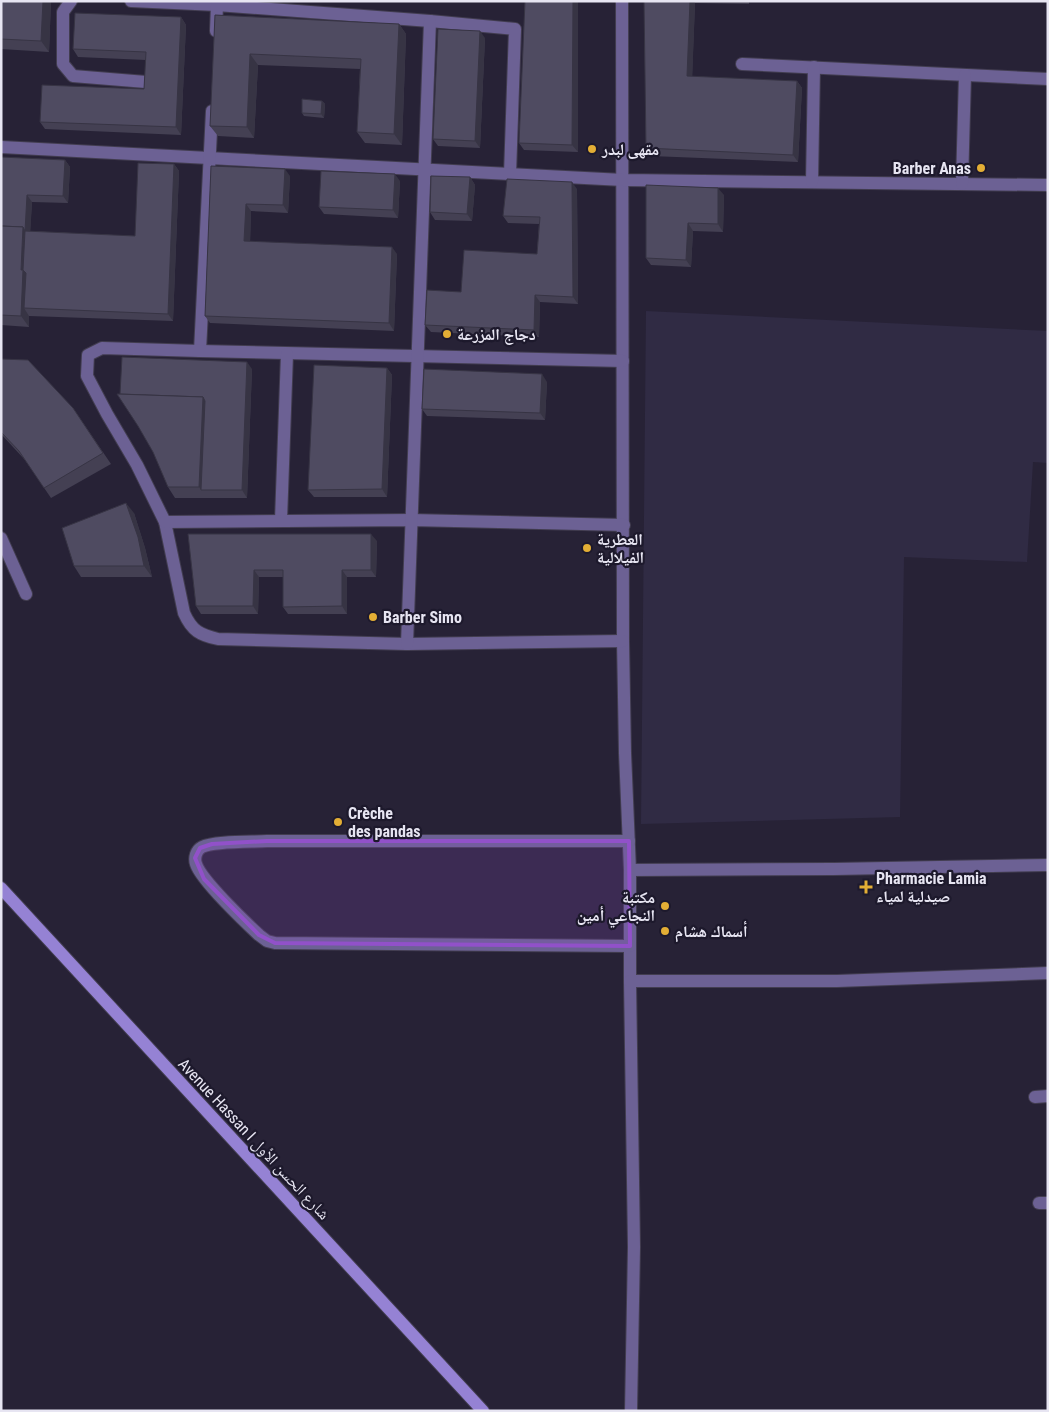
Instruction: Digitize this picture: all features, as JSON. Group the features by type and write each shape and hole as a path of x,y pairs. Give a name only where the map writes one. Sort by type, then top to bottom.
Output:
{"main road":[{"name":"Avenue Hassan I شارع الحسن الأول","path":"1,888 483,1411"}],"street":[{"path":"71,1 63,12 62,64 68,71 74,76 146,82"},
{"path":"130,1 218,5 515,29 510,174"},
{"path":"622,1 623,641 630,870 634,1247 631,1411"},
{"path":"216,43 218,5"},
{"path":"407,644 430,21"},
{"path":"742,64 1048,79"},
{"path":"812,182 814,67"},
{"path":"962,184 965,75"},
{"path":"200,351 213,100"},
{"path":"1,147 623,180 1048,185"},
{"path":"623,360 287,354 102,348 88,355 87,376 137,465 165,522 184,613 195,631 218,639 407,644 623,641"},
{"path":"281,520 287,354"},
{"path":"165,522 411,520 624,525"},
{"path":"1,538 26,594"},
{"path":"629,841 266,841 212,844 200,848 196,853 195,863 204,879 259,935 267,941 275,943 630,946"},
{"path":"630,870 1048,865"},
{"path":"630,981 837,981 1048,973"}],"highlighted area":[{"path":"267,841 629,841 630,946 275,943 259,935 204,879 195,858 200,848 212,844"}],"shaded area":[{"path":"646,311 1048,331 1048,463 1033,462 1027,562 904,557 900,817 641,824"}],"building":[{"path":"1,1 43,1 41,41 1,39"},
{"path":"525,1 573,1 572,145 519,143"},
{"path":"644,1 690,1 687,76 797,81 793,155 646,148"},
{"path":"75,13 181,17 176,127 40,122 42,85 144,89 146,52 73,49"},
{"path":"215,15 399,24 394,134 357,132 361,59 250,54 247,127 210,126"},
{"path":"438,29 480,31 475,141 433,139"},
{"path":"302,99 322,101 321,114 302,113"},
{"path":"1,157 65,160 63,196 27,195 25,231 23,227 1,226"},
{"path":"138,163 174,164 168,314 24,308 26,273 23,270 25,231 135,236"},
{"path":"211,166 285,169 283,205 246,204 244,241 392,247 389,323 205,316"},
{"path":"321,171 395,174 393,210 319,207"},
{"path":"431,176 470,177 467,214 430,212"},
{"path":"507,179 572,182 573,297 535,295 534,330 425,325 427,290 461,292 464,250 537,254 540,217 503,216"},
{"path":"646,185 718,188 718,224 688,223 686,260 646,258"},
{"path":"1,226 23,227 21,316 1,315"},
{"path":"122,357 247,362 242,490 201,490 205,401 203,397 120,394"},
{"path":"1,359 28,360 73,408 103,453 44,488 19,451 1,432"},
{"path":"314,365 387,368 382,489 308,490"},
{"path":"424,369 542,374 540,413 422,409"},
{"path":"117,394 203,397 199,487 168,487 153,452"},
{"path":"126,503 138,537 144,566 74,566 62,528"},
{"path":"188,534 371,534 371,570 342,570 342,606 283,607 283,570 254,570 253,606 196,606"}],"place":[{"name":"مقهى لبدر","path":"592,149"},
{"name":"Barber Anas","path":"981,168"},
{"name":"دجاج المزرعة","path":"447,334"},
{"name":"العطرية الفيلالية","path":"587,548"},
{"name":"Barber Simo","path":"373,617"},
{"name":"Crèche des pandas","path":"338,822"},
{"name":"Pharmacie Lamia صيدلية لمياء","path":"866,887"},
{"name":"مكتبة النجاعي أمين","path":"665,906"},
{"name":"أسماك هشام","path":"665,931"}]}
